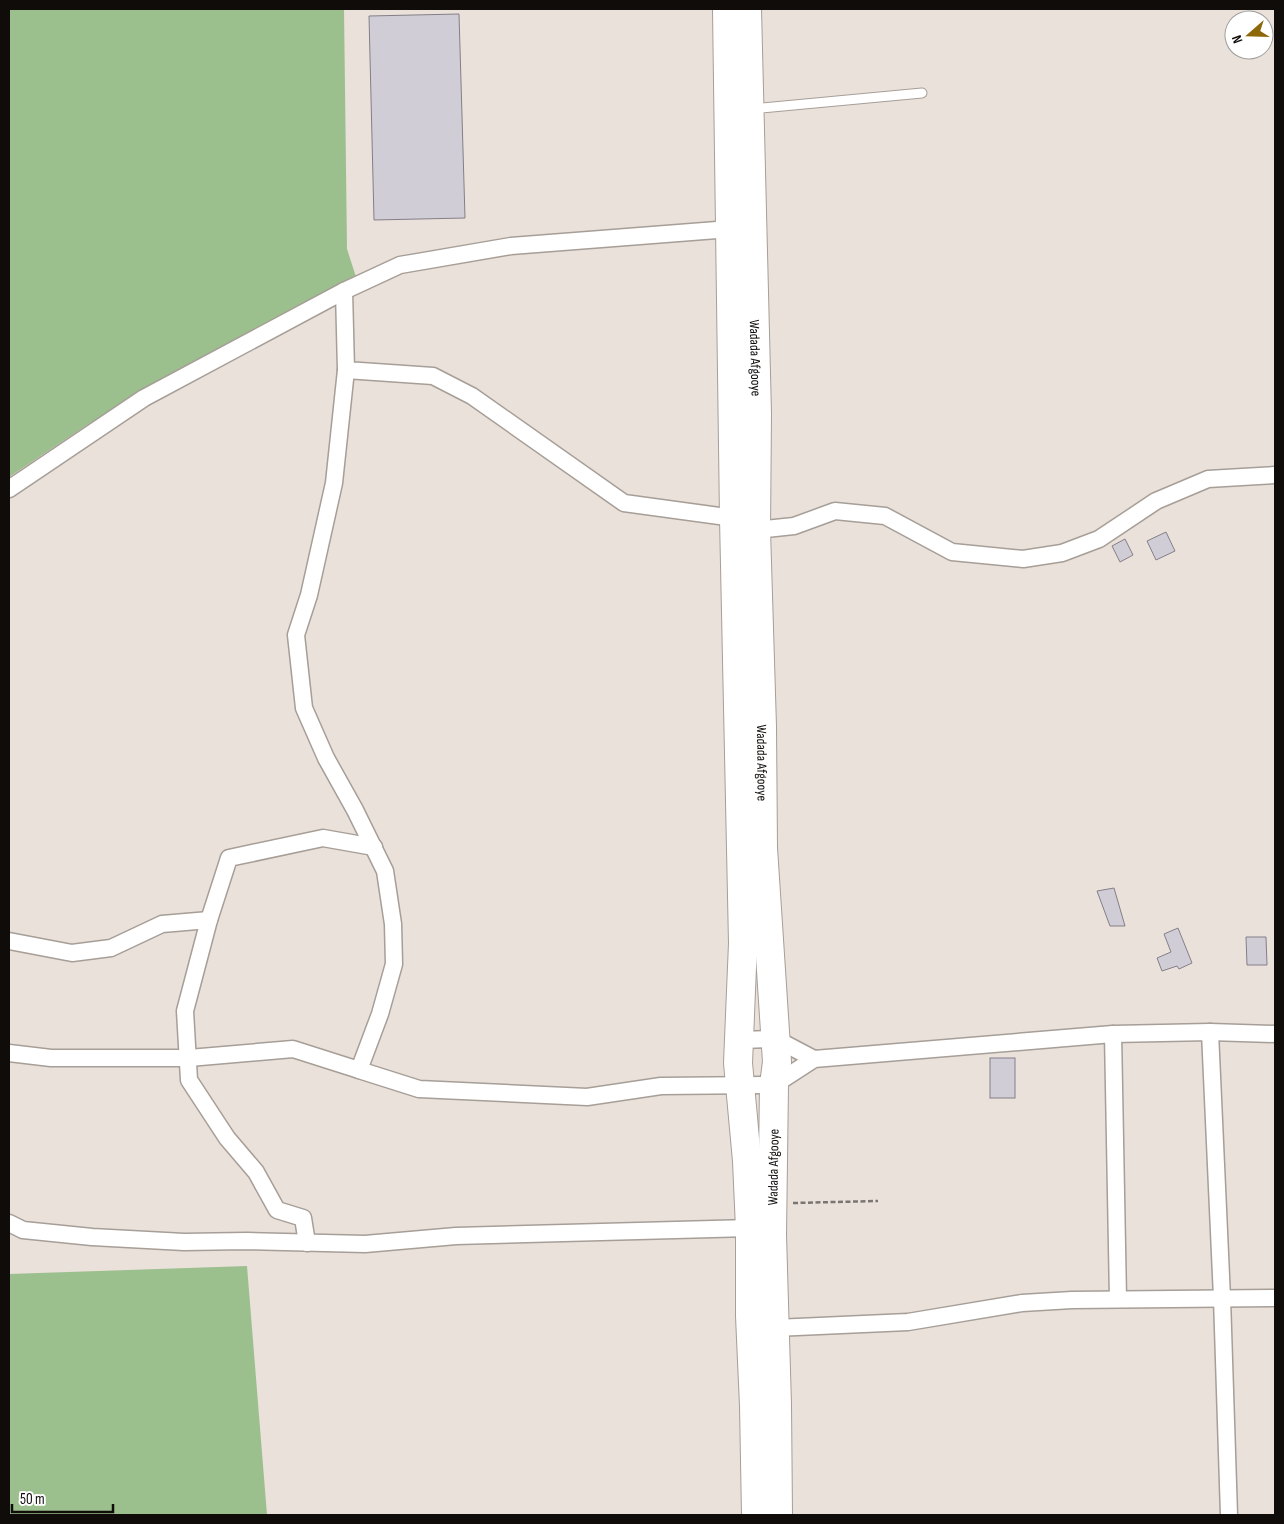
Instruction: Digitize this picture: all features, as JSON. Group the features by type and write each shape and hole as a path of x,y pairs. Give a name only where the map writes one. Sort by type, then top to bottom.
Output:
{"highway":[{"name":"Wadada Afgooye","path":"727,9 730,229 745,524 762,727 762,848 777,1062 774,1085 772,1203 778,1405 778,1515"},
{"name":"Wadada Afgooye","path":"747,9 757,414 745,524 743,943 738,1063 747,1161 750,1228 750,1316 756,1515"}],"street":[{"path":"9,490 144,398 344,291 400,265 512,246 730,229"},
{"path":"344,291 346,370 334,483 309,595 296,635 304,708 326,758 385,871 392,924 394,964 380,1014 359,1070"},
{"path":"346,370 433,376 472,396 624,502 745,524 794,526 835,511 885,516 952,552 1023,558 1062,553 1099,539 1156,501 1208,479 1275,475"},
{"path":"307,1243 303,1218 278,1210 256,1172 227,1138 190,1080 185,1011 209,920 229,858 323,838 374,847"},
{"path":"9,940 72,953 111,948 162,924 209,920"},
{"path":"9,1053 51,1058 189,1058 293,1049 419,1089 587,1097 661,1086 774,1085 814,1059 1113,1034 1210,1032 1275,1034"},
{"path":"1210,1032 1222,1298 1229,1515"},
{"path":"1113,1034 1118,1299"},
{"path":"739,1040 776,1039 814,1059"},
{"path":"9,1223 23,1230 92,1237 184,1242 247,1241 365,1244 456,1236 750,1228"},
{"path":"775,1328 908,1322 1022,1303 1072,1300 1275,1298"}],"lane":[{"path":"749,109 922,93"}],"path":[{"path":"772,1203 878,1201"}],"green space":[{"path":"9,9 344,9 347,249 357,280 90,423 9,477"},
{"path":"247,1266 267,1515 9,1515 9,1274"}],"building":[{"path":"459,14 465,218 374,220 369,16"},
{"path":"1166,532 1175,551 1156,560 1147,541"},
{"path":"1125,539 1133,555 1120,562 1112,546"},
{"path":"1114,888 1125,926 1110,926 1097,891"},
{"path":"1178,928 1192,963 1179,969 1177,966 1162,971 1157,958 1171,952 1164,934"},
{"path":"1246,937 1266,937 1267,965 1247,965"},
{"path":"990,1058 1015,1058 1015,1098 990,1098"}]}
